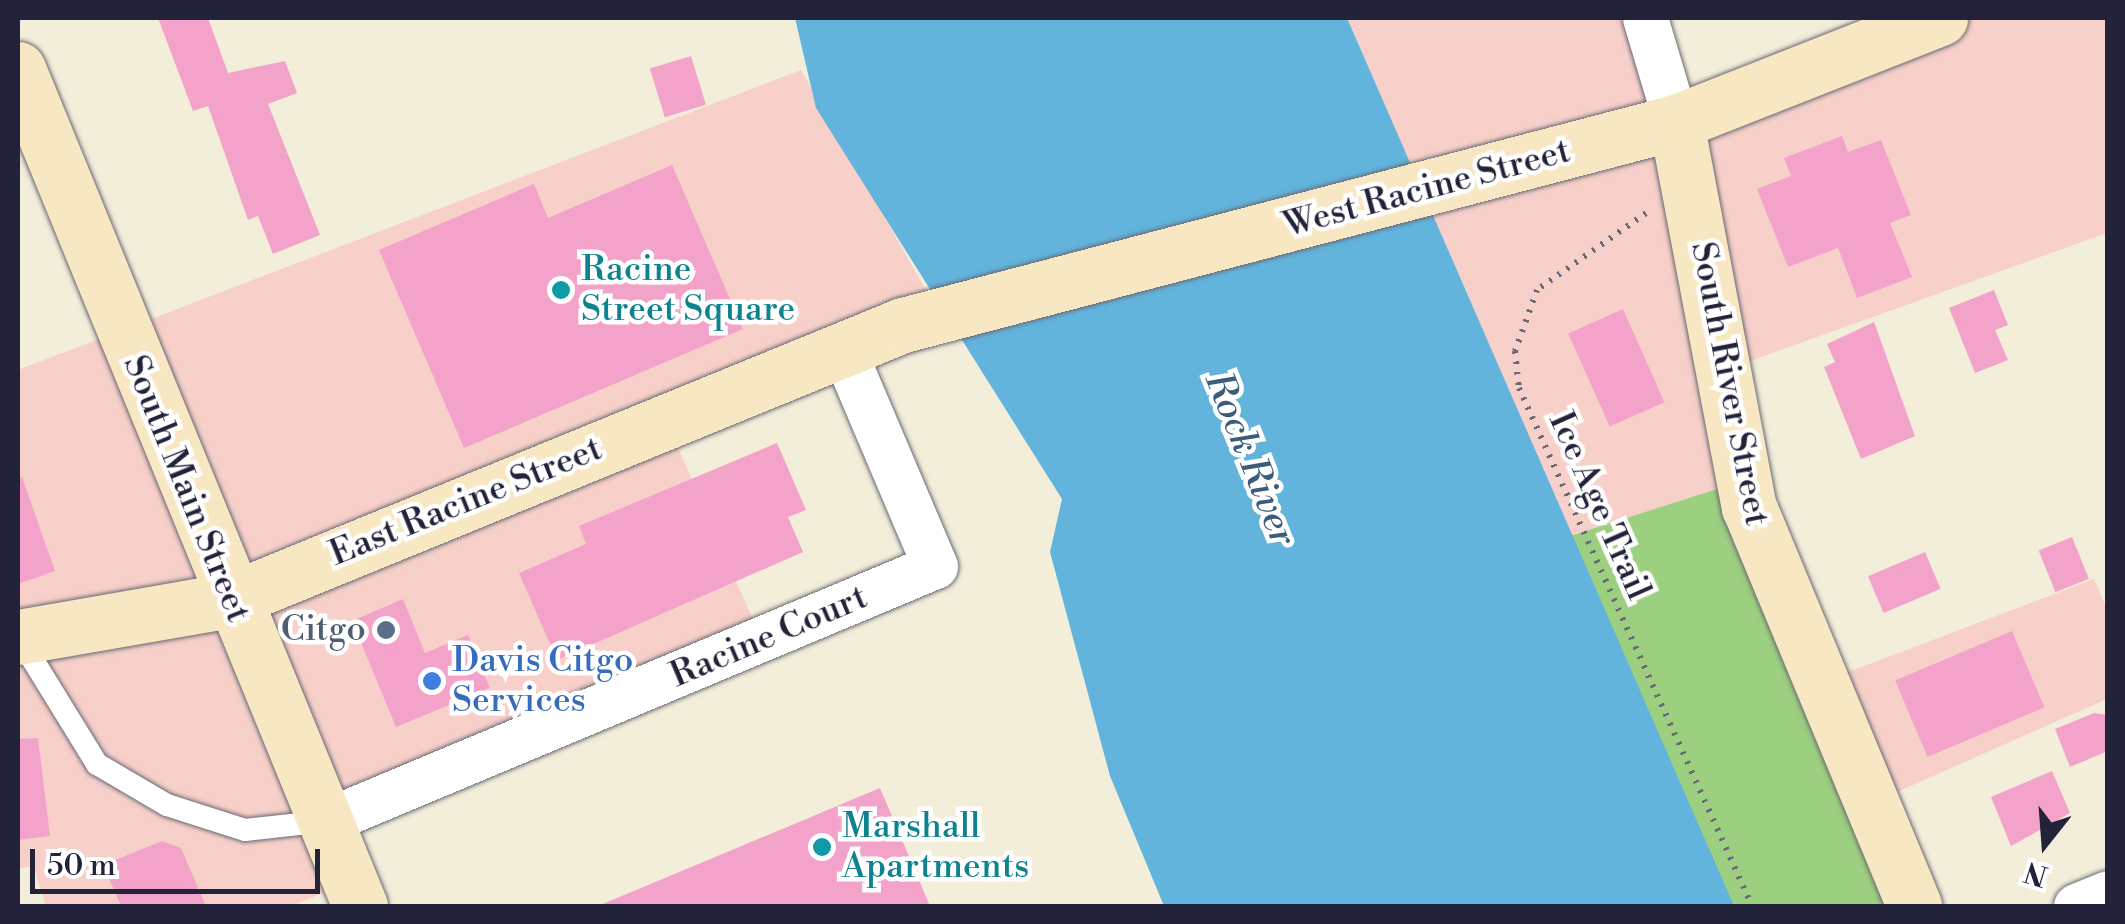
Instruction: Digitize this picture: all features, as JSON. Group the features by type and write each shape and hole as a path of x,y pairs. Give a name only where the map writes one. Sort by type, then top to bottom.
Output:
{"main road":[{"name":"West Racine Street","path":"903,325 1466,181 1676,122 1940,18"},
{"name":"South Main Street","path":"18,69 230,600 360,906"},
{"name":"South River Street","path":"1676,122 1748,507 1914,906"},
{"name":"East Racine Street","path":"18,637 230,600 903,325"}],"street":[{"name":"South River Street","path":"1646,18 1676,122"},
{"name":"Racine Court","path":"326,821 935,566 842,347"},
{"path":"2076,906 2108,893"}],"lane":[{"path":"18,637 111,773 167,806 245,830 326,821"}],"path":[{"name":"Ice Age Trail","path":"1689,185 1537,290 1514,351 1542,443 1752,906"}],"shaded area":[{"path":"1347,18 1645,18 1676,122 1940,18 2107,18 2107,233 1722,371 1742,481 1570,536"},
{"path":"801,70 940,315 666,420 762,640 327,821 350,882 291,906 46,906 33,866 18,869 18,370"},
{"path":"2094,579 2107,609 2107,699 1870,804 1819,683"}],"green space":[{"path":"1742,481 1914,906 1732,906 1570,536"}],"water":[{"name":"Rock River","path":"795,18 1347,18 1734,906 1164,906 1110,776 1050,552 1062,499 816,108"}],"building":[{"path":"158,18 208,18 228,73 285,61 297,93 268,104 320,235 273,254 258,216 248,220 208,106 193,111"},
{"path":"691,56 706,105 665,117 650,69"},
{"path":"1842,136 1848,152 1881,140 1911,215 1890,223 1912,277 1857,298 1838,248 1788,267 1757,189 1791,176 1784,158"},
{"name":"Racine Street Square","path":"672,165 743,329 464,448 379,250 534,184 548,218"},
{"path":"1994,290 2008,325 1995,330 2008,360 1975,373 1949,308"},
{"path":"1623,309 1664,402 1610,427 1568,333"},
{"path":"1874,322 1915,436 1861,459 1824,367 1835,362 1827,344"},
{"path":"777,443 806,510 788,517 803,552 557,660 519,573 586,544 579,526"},
{"path":"22,477 55,571 18,584 18,478"},
{"path":"2072,537 2089,579 2055,592 2039,550"},
{"path":"1925,552 1941,589 1884,613 1868,576"},
{"name":"Davis Citgo Services","path":"403,599 425,653 468,635 490,688 396,727 352,621"},
{"path":"2012,631 2044,707 1928,757 1895,681"},
{"path":"2094,713 2108,715 2108,751 2070,767 2055,729"},
{"path":"38,738 50,836 18,840 18,739"},
{"path":"2052,771 2070,813 2011,846 1991,797"},
{"name":"Marshall Apartments","path":"880,788 930,906 598,906"},
{"path":"162,841 181,848 206,906 121,906 103,865"}],"place":[{"name":"Racine Street Square","path":"561,290"},
{"name":"Citgo","path":"386,630"},
{"name":"Davis Citgo Services","path":"432,681"},
{"name":"Marshall Apartments","path":"822,847"}]}
